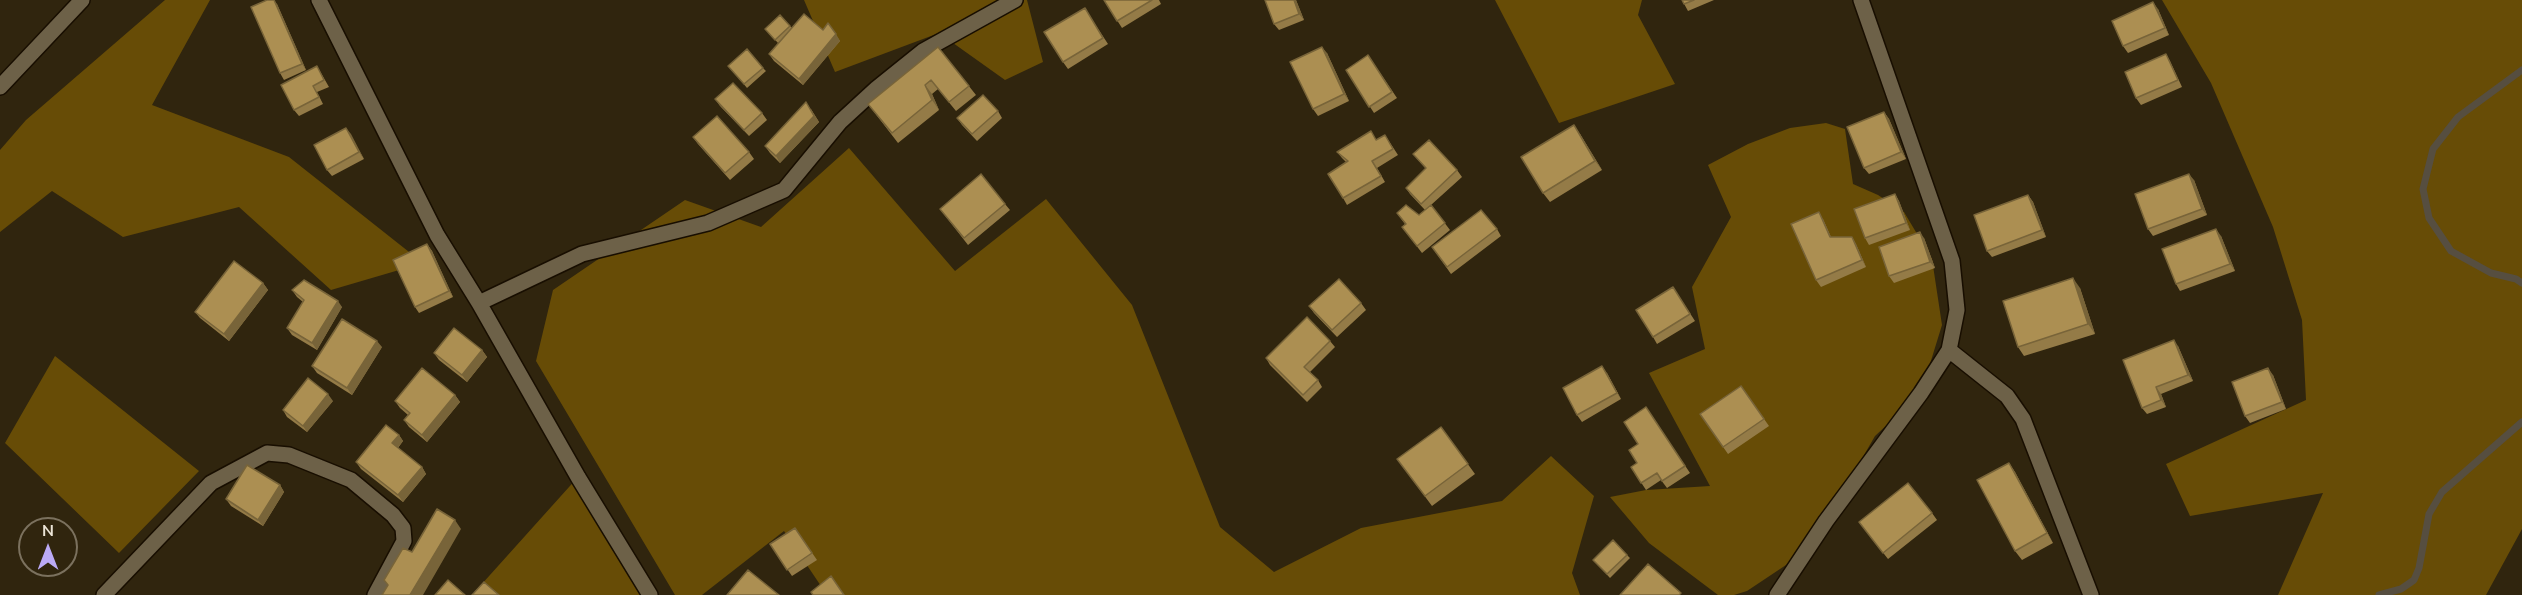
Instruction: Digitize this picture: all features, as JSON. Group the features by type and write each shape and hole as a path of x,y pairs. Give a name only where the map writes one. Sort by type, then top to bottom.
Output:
{"street":[{"path":"0,87 82,0"},
{"path":"319,0 437,235 479,303 578,477 650,595"},
{"path":"479,303 582,254 708,223 784,190 840,122 877,88 923,51 1014,0"},
{"path":"1776,595 1826,521 1950,350 1957,310 1952,261 1861,0"},
{"path":"1950,350 2007,396 2023,419 2091,595"},
{"path":"104,595 211,483 267,453 289,455 351,480 393,515 403,528 404,541 375,595"}],"shaded area":[{"path":"165,0 210,0 152,105 289,157 423,263 331,290 239,207 123,237 52,191 0,232 0,150 26,120"},
{"path":"804,0 1027,0 1043,62 1005,80 939,33 835,72"},
{"path":"1495,0 1642,0 1638,15 1675,84 1559,123"},
{"path":"2162,0 2522,0 2522,529 2486,595 2278,595 2323,493 2190,516 2166,464 2306,400 2302,320 2273,227 2211,83"},
{"path":"1826,123 1845,129 1853,184 1878,195 1904,212 1932,259 1942,325 1921,393 1875,436 1826,521 1792,561 1747,591 1734,595 1718,595 1649,543 1610,497 1646,490 1710,486 1649,373 1705,349 1692,287 1731,217 1708,165 1748,144 1790,128"},
{"path":"849,148 955,271 1046,199 1132,305 1220,527 1274,572 1361,528 1502,501 1551,456 1594,496 1572,573 1580,595 827,595 784,531 702,595 675,595 536,361 553,290 685,200 761,227"},
{"path":"55,356 199,471 119,553 5,443"},
{"path":"578,477 649,595 472,595"}],"building":[{"path":"267,0 274,0 302,64 280,73 251,7"},
{"path":"1104,0 1152,0 1117,21"},
{"path":"1265,0 1294,0 1299,14 1274,24"},
{"path":"1682,0 1694,0 1684,4"},
{"path":"2153,2 2165,28 2123,46 2112,21"},
{"path":"1085,8 1103,38 1063,62 1044,32"},
{"path":"804,14 823,30 828,23 836,34 799,79 769,54"},
{"path":"780,15 790,26 775,40 765,29"},
{"path":"938,47 969,86 949,102 931,80 925,85 932,100 892,133 868,104"},
{"path":"1322,47 1344,94 1313,109 1290,62"},
{"path":"747,49 763,68 744,84 728,66"},
{"path":"2166,54 2178,80 2136,98 2125,72"},
{"path":"1368,55 1392,92 1369,107 1346,70"},
{"path":"317,66 324,80 313,86 319,97 294,110 281,85"},
{"path":"733,83 762,113 744,130 715,99"},
{"path":"983,95 998,111 972,134 957,118"},
{"path":"806,102 814,116 776,156 765,146"},
{"path":"1884,112 1901,152 1864,168 1847,127"},
{"path":"717,116 749,152 725,173 693,137"},
{"path":"1574,125 1595,161 1543,193 1521,157"},
{"path":"346,128 359,152 327,170 314,145"},
{"path":"1371,131 1376,140 1385,135 1393,149 1372,161 1381,176 1343,198 1328,174 1348,161 1337,152"},
{"path":"1429,140 1457,170 1421,204 1406,188 1426,168 1413,154"},
{"path":"981,174 1005,204 964,238 940,209"},
{"path":"2189,174 2202,209 2148,229 2135,194"},
{"path":"1895,194 1906,223 1865,238 1854,209"},
{"path":"2028,195 2042,230 1987,251 1974,215"},
{"path":"1406,205 1419,215 1431,205 1445,223 1417,246 1402,227 1406,224 1397,213"},
{"path":"1481,210 1497,229 1447,267 1432,247"},
{"path":"1819,212 1830,237 1852,237 1862,260 1816,280 1791,224"},
{"path":"2216,229 2230,264 2176,284 2162,249"},
{"path":"1920,232 1930,262 1889,276 1879,247"},
{"path":"427,244 449,291 415,307 393,260"},
{"path":"234,261 263,283 224,334 195,312"},
{"path":"2073,278 2088,324 2018,347 2003,301"},
{"path":"1339,279 1361,303 1332,330 1309,306"},
{"path":"304,280 338,301 312,343 287,328 304,300 292,290"},
{"path":"1673,287 1690,314 1653,337 1636,310"},
{"path":"1307,317 1330,341 1304,367 1318,380 1303,395 1266,358"},
{"path":"342,319 377,341 347,388 312,366"},
{"path":"454,328 482,350 462,375 434,353"},
{"path":"2174,340 2188,375 2156,387 2161,400 2142,408 2123,360"},
{"path":"1602,366 1617,393 1577,415 1563,388"},
{"path":"422,368 455,395 422,435 404,420 410,413 395,401"},
{"path":"2268,368 2282,402 2245,416 2232,382"},
{"path":"308,378 328,394 303,426 283,410"},
{"path":"1741,386 1764,419 1723,447 1700,414"},
{"path":"1646,407 1685,466 1662,481 1657,473 1641,483 1631,467 1637,463 1629,450 1638,444 1624,422"},
{"path":"386,425 399,435 392,443 422,467 398,495 356,462"},
{"path":"1441,427 1468,464 1425,496 1397,459"},
{"path":"2009,463 2047,533 2015,551 1977,480"},
{"path":"247,465 280,485 258,520 226,499"},
{"path":"1908,483 1932,513 1883,553 1859,522"},
{"path":"437,509 455,520 410,595 382,595 388,585 384,580 403,548 412,552"},
{"path":"795,528 812,553 787,570 770,544"},
{"path":"1613,540 1627,555 1607,574 1593,560"},
{"path":"1648,564 1681,593 1679,595 1620,595"},
{"path":"748,570 779,595 727,595"},
{"path":"831,576 844,595 813,595 811,592"},
{"path":"448,580 465,595 435,595"},
{"path":"484,582 499,595 472,595"}],"waterway":[{"path":"2522,70 2458,117 2433,149 2423,189 2429,218 2451,251 2491,273 2516,279 2522,283"},
{"path":"2379,595 2401,589 2414,580 2419,568 2429,514 2442,492 2522,422"}]}
